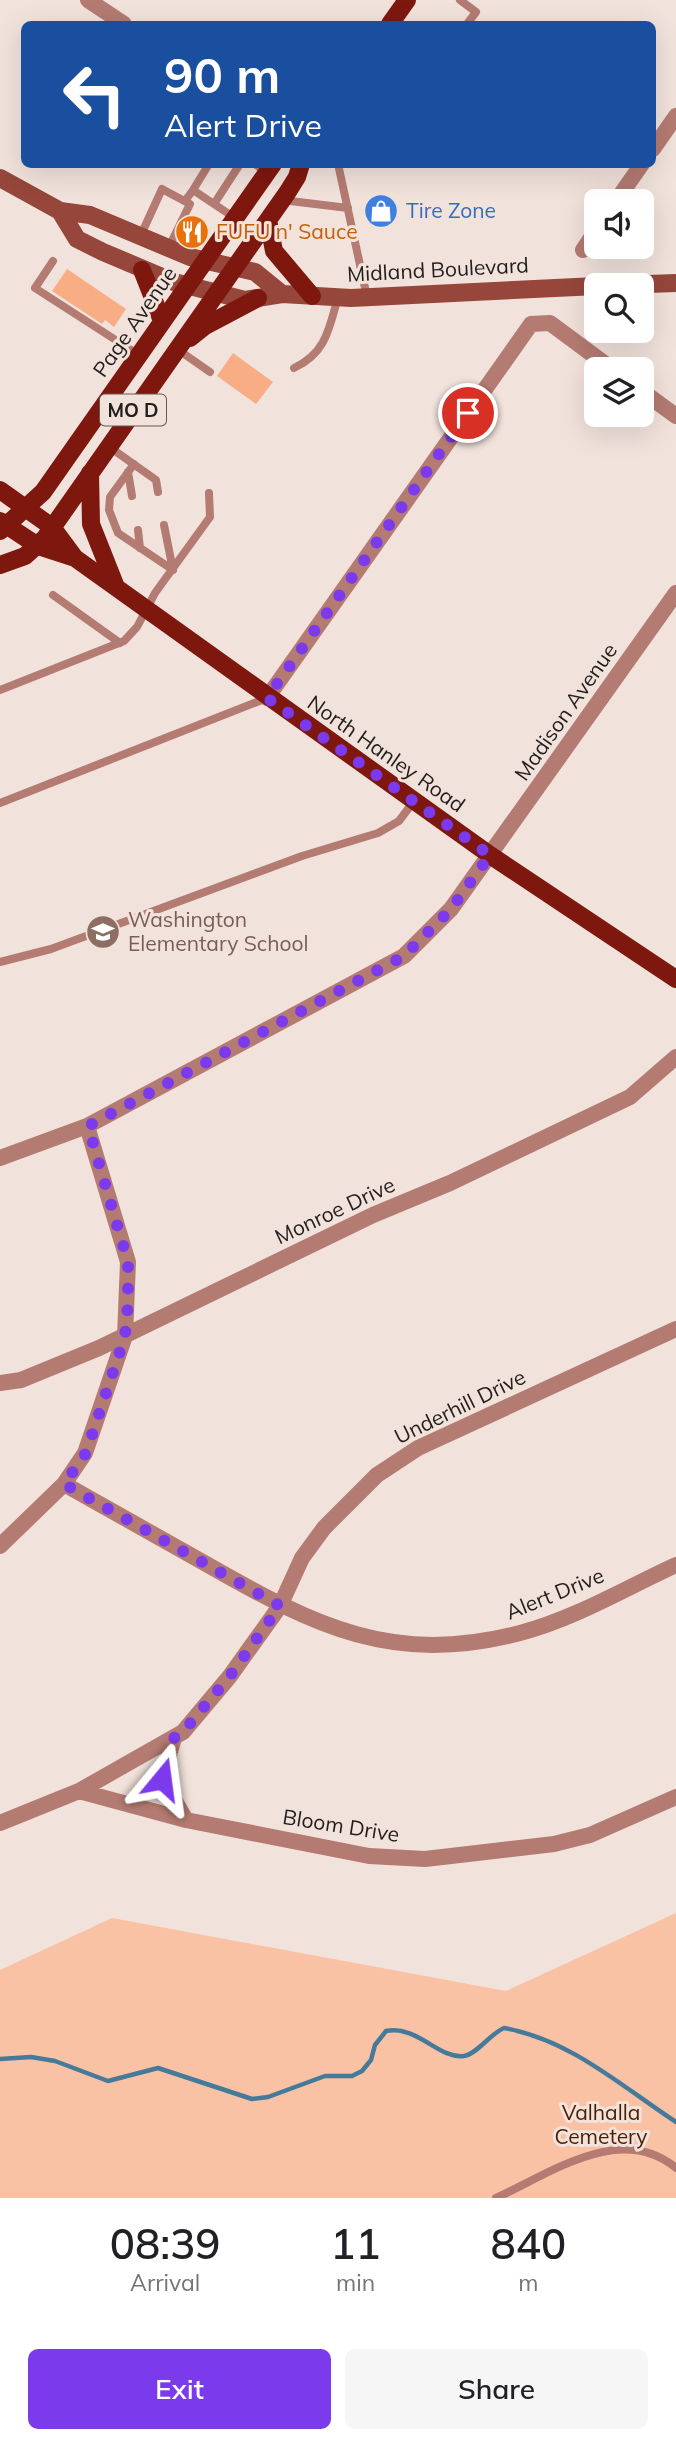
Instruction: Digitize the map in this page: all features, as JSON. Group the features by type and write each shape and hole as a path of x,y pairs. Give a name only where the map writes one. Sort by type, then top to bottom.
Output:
{"main road":[{"path":"394,21 407,0"},
{"name":"Page Avenue","path":"2,529 27,510 43,492 235,218 264,168"},
{"name":"MO D","path":"0,565 24,556 38,546 298,177 299,168"},
{"name":"Midland Boulevard","path":"0,178 60,211 90,215 140,238 204,262 255,272 282,294"},
{"name":"Midland Boulevard","path":"60,211 77,239 142,270 187,286 246,300 282,294 368,297 584,287"},
{"path":"268,220 274,251 312,296"},
{"path":"142,270 162,321"},
{"path":"654,284 676,283"},
{"path":"177,349 205,326 258,298"},
{"path":"90,473 91,524 116,587"},
{"path":"2,529 12,511 6,494"},
{"name":"North Hanley Road","path":"6,494 52,527 75,558"},
{"name":"North Hanley Road","path":"2,529 38,546 75,558 414,802 676,979"}],"street":[{"path":"88,0 120,21"},
{"path":"656,145 676,116"},
{"path":"624,189 639,168"},
{"path":"267,698 531,324 550,323 596,357"},
{"path":"654,400 676,416"},
{"name":"Madison Avenue","path":"0,1157 88,1126 404,956 451,909 676,593"},
{"name":"Monroe Drive","path":"0,1383 21,1380 125,1336 361,1221 450,1183 630,1097 676,1058"},
{"path":"0,1546 64,1484 86,1453 125,1336 128,1262 88,1126"},
{"name":"Underhill Drive","path":"0,1823 79,1791 183,1732 230,1676 280,1606 302,1558 324,1528 377,1475 418,1448 676,1329"},
{"name":"Alert Drive","path":"64,1484 280,1606 325,1626 373,1640 412,1645 461,1644 524,1632 676,1565"},
{"name":"Underhill Drive","path":"174,1738 162,1779 186,1820"},
{"name":"Bloom Drive","path":"79,1791 186,1820 369,1856 425,1859 554,1844 590,1835 676,1797"}],"lane":[{"path":"460,0 477,12 470,21"},
{"path":"185,201 206,168"},
{"path":"214,204 237,168"},
{"path":"339,168 368,297"},
{"path":"140,238 162,189 190,204 168,249"},
{"path":"192,190 235,218"},
{"path":"282,200 348,208"},
{"path":"54,261 35,288 139,355"},
{"path":"294,368 311,360 325,340 338,297"},
{"path":"177,349 211,372"},
{"path":"108,446 156,480 158,492"},
{"path":"134,464 110,498 110,510 118,533 173,570"},
{"path":"128,472 132,496"},
{"path":"0,690 120,643 136,630 155,593 210,517 209,494"},
{"path":"164,525 173,570"},
{"path":"138,530 141,548"},
{"path":"53,595 120,643"},
{"path":"0,803 267,698"},
{"path":"0,962 51,949 302,856 378,833 399,821 414,802"},
{"path":"496,2198 592,2154 618,2148 643,2149 664,2158 676,2168"}],"green space":[{"name":"Valhalla Cemetery","path":"676,1913 676,2198 0,2198 0,1970 112,1918 506,1991"}],"building":[{"path":"67,269 126,309 114,327 105,320 102,324 52,291"},
{"path":"233,353 273,382 256,404 217,376"}],"waterway":[{"path":"0,2059 31,2057 55,2061 108,2081 158,2068 252,2099 268,2097 325,2076 352,2076 362,2071 371,2060 375,2045 386,2031 408,2033 445,2053 464,2056 504,2028 528,2034 573,2054 676,2122"}],"place":[{"name":"Tire Zone","path":"381,211"},
{"name":"FUFU n' Sauce","path":"192,232"},
{"name":"Washington Elementary School","path":"103,932"}],"route":[{"path":"162,1779 174,1738 183,1732 230,1676 280,1606 64,1484 86,1453 125,1336 128,1304 128,1262 88,1126 404,956 451,909 490,855 267,698 468,413"}]}
